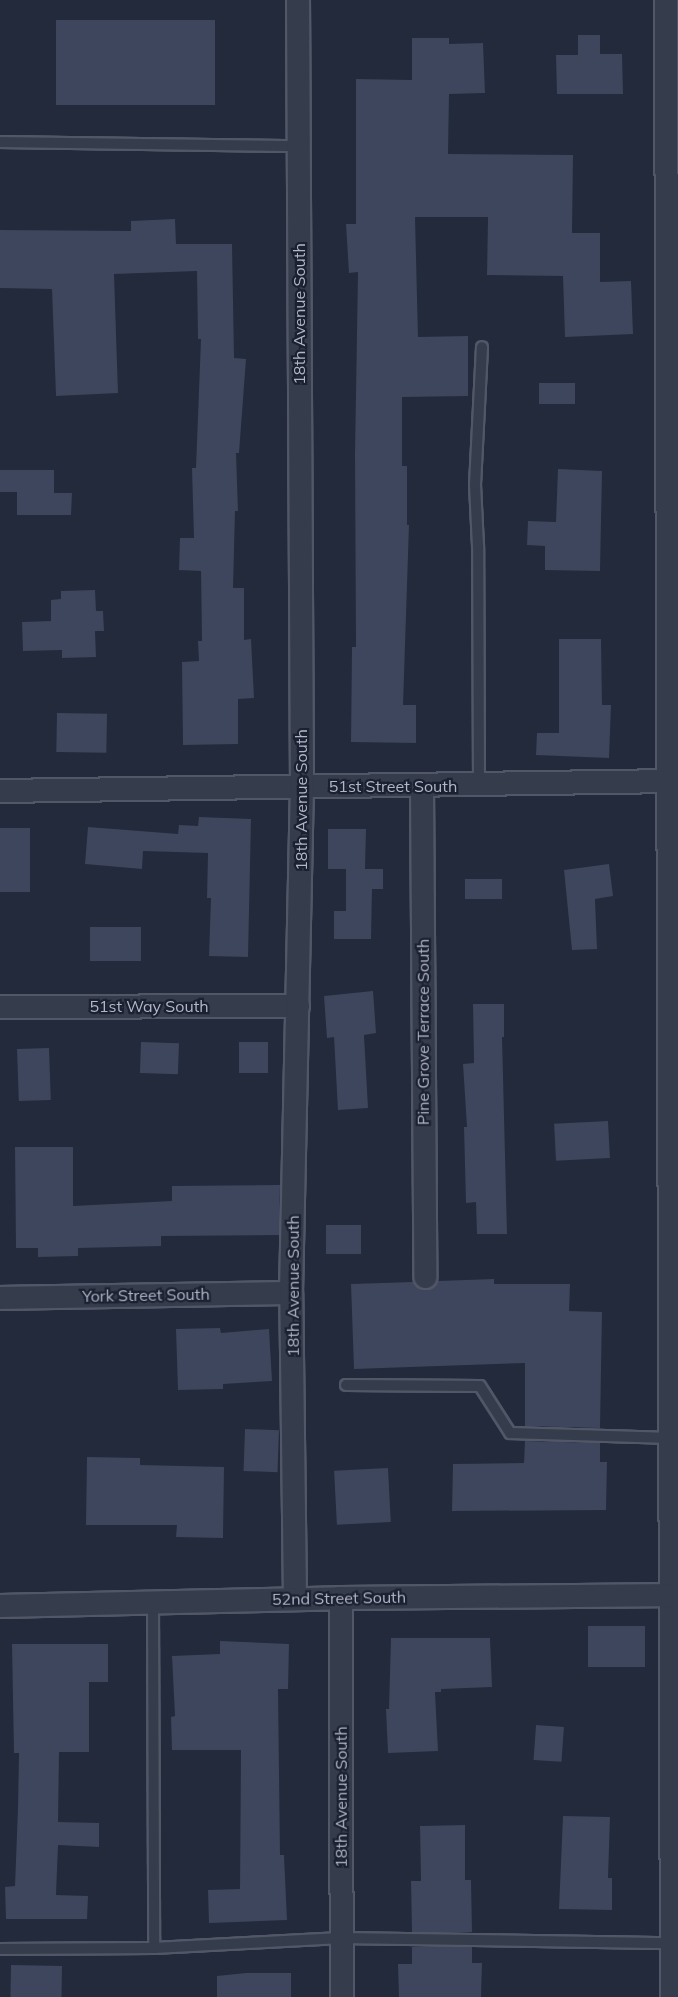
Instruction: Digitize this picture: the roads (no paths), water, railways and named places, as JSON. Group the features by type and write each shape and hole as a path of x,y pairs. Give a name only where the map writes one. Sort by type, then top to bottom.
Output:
{"street":[{"name":"18th Avenue South","path":"295,1599 291,1293 302,786 298,0"},
{"path":"666,0 673,781 670,1438 674,1595 672,1997"},
{"name":"51st Street South","path":"0,791 302,786 422,787 673,781"},
{"name":"Pine Grove Terrace South","path":"422,787 425,1277"},
{"name":"51st Way South","path":"0,1007 298,1006"},
{"name":"York Street South","path":"0,1298 291,1293"},
{"name":"52nd Street South","path":"0,1605 341,1598 674,1595"},
{"name":"18th Avenue South","path":"341,1598 342,1997"}],"lane":[{"path":"0,142 298,146"},
{"path":"478,785 478,546 475,485 482,347"},
{"path":"346,1385 480,1386 510,1433 670,1438"},
{"path":"153,1602 154,1948"},
{"path":"0,1949 154,1948 341,1938 672,1943"}]}
